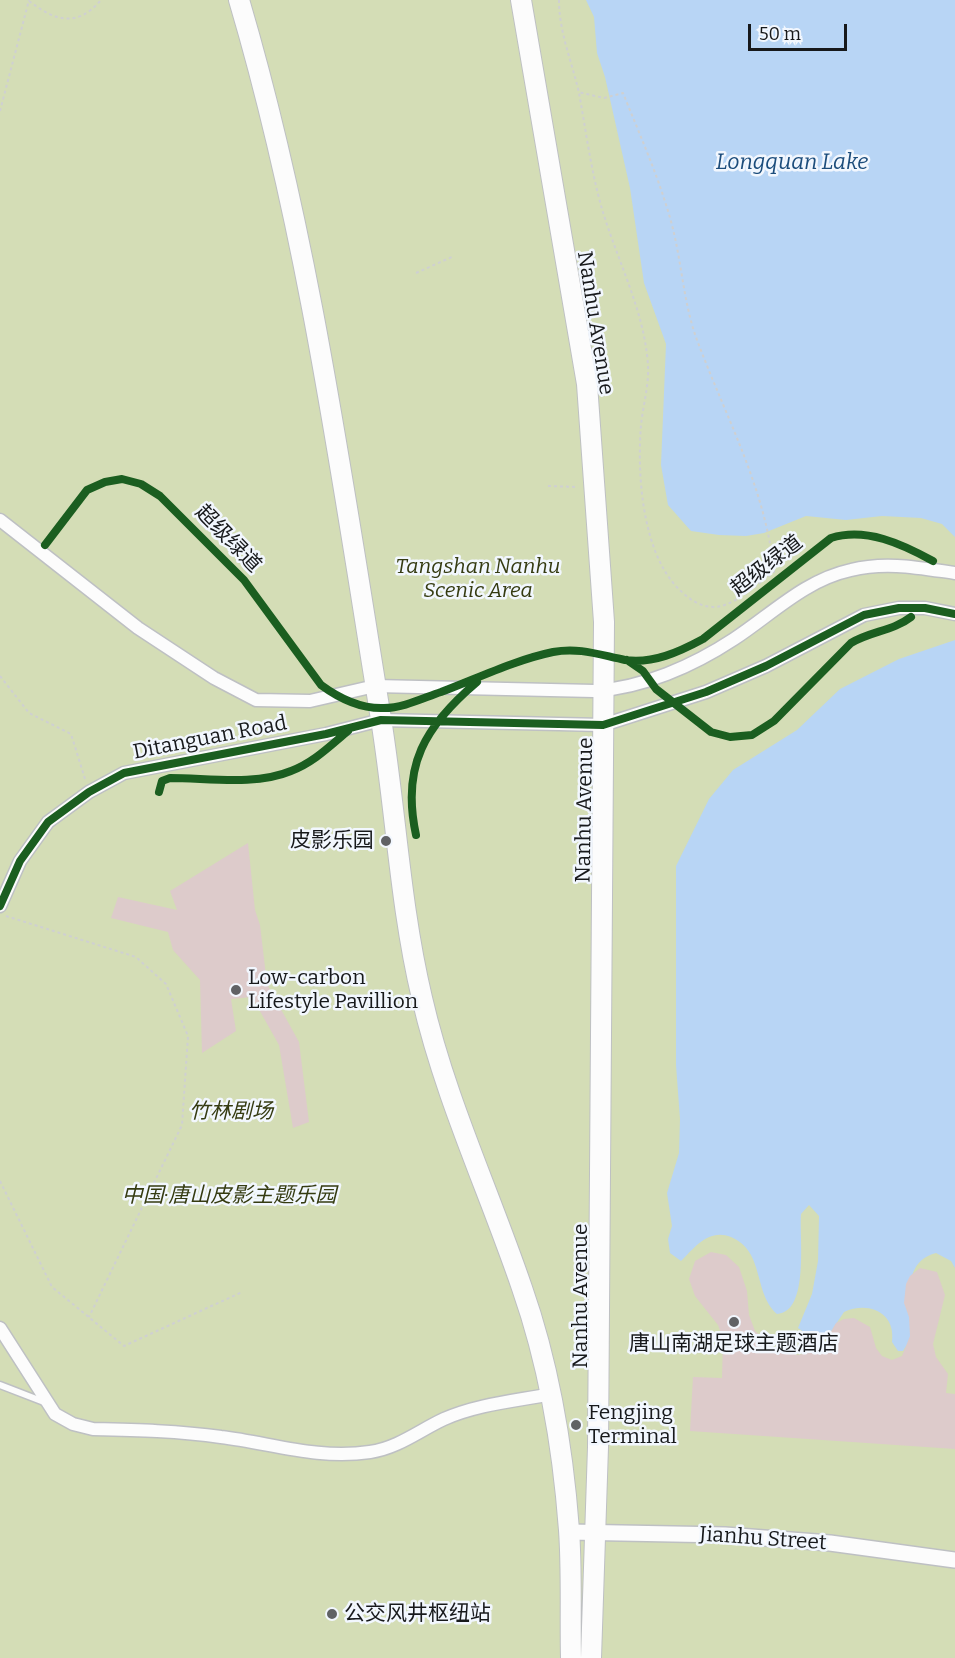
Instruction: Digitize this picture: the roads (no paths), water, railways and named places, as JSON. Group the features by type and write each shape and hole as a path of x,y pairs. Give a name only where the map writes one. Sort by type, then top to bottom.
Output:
{"highway":[{"name":"Nanhu Avenue","path":"239,0 287,177 317,337 381,720 405,903 422,998 463,1137 523,1290 551,1394 569,1532 571,1658"},
{"name":"Nanhu Avenue","path":"521,0 585,373 596,488 605,690 598,1435 591,1658"}],"street":[{"path":"0,520 138,628 214,678 256,700 310,701 375,686 605,690 624,687 675,670 706,656 734,639 795,594 850,570 901,565 954,573"},
{"name":"Ditanguan Road","path":"0,906 20,861 48,822 89,792 124,773 326,734 381,720 603,725 706,692 766,666 864,615 899,608 925,608 952,613"},
{"path":"0,1328 55,1414 73,1424 93,1429 222,1437 310,1453 343,1455 372,1452 395,1445 445,1418 477,1408 551,1394"},
{"name":"Jianhu Street","path":"569,1532 724,1535 783,1539 955,1560"}],"lane":[{"path":"0,1385 49,1403"}],"water":[{"name":"Longquan Lake","path":"586,0 955,0 955,537 942,524 921,518 882,516 846,520 806,516 764,533 746,536 719,535 691,531 668,505 661,465 666,344 644,283 630,188 605,77 597,53 594,17"},
{"path":"955,640 955,1268 951,1261 936,1253 924,1258 916,1266 910,1287 911,1337 903,1351 898,1351 892,1342 890,1323 885,1316 871,1309 862,1308 844,1312 828,1336 818,1342 798,1328 812,1294 818,1261 819,1216 809,1205 801,1214 799,1287 794,1301 787,1310 777,1314 764,1295 754,1262 742,1243 731,1237 716,1235 703,1240 681,1261 670,1253 668,1239 672,1226 667,1193 679,1153 680,1119 676,1065 676,866 709,799 733,770 797,730 840,689 899,659"}],"place":[{"name":"皮影乐园","path":"386,841"},
{"name":"Low-carbon Lifestyle Pavillion","path":"236,990"},
{"name":"唐山南湖足球主题酒店","path":"734,1322"},
{"name":"Fengjing Terminal","path":"576,1425"},
{"name":"公交风井枢纽站","path":"332,1614"}],"park label":[{"name":"Tangshan Nanhu Scenic Area","path":"478,579"},
{"name":"竹林剧场","path":"231,1112"},
{"name":"中国·唐山皮影主题乐园","path":"229,1196"}]}
